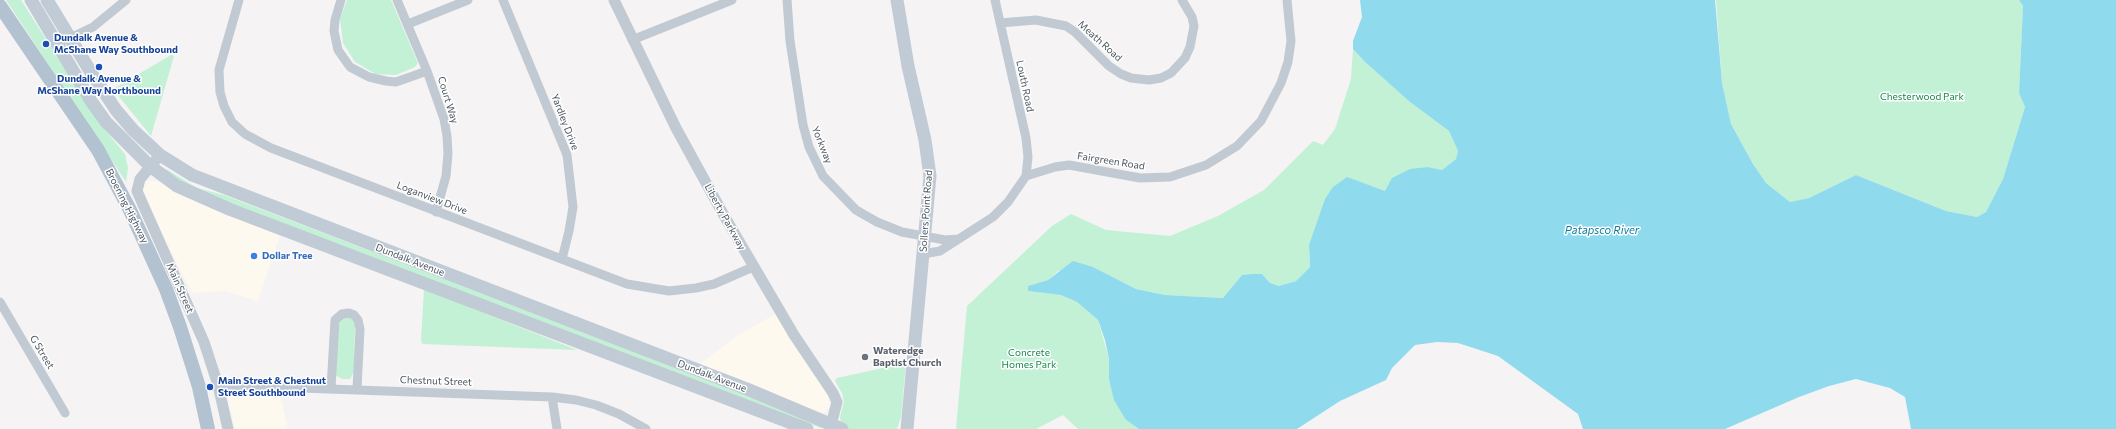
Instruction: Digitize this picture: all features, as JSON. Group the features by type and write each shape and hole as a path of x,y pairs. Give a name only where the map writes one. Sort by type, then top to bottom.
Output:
{"main road":[{"name":"Dundalk Avenue","path":"31,0 91,101 106,122 150,166 183,189 229,209 807,429"},
{"name":"Dundalk Avenue","path":"47,0 116,110 133,130 160,155 192,175 217,186 747,389 834,427"},
{"name":"Sollers Point Road","path":"897,0 908,66 930,176 905,427"},
{"name":"Broening Highway","path":"0,6 98,150 130,210 166,289 180,327 199,387 208,429"}],"street":[{"path":"58,45 93,27 126,0"},
{"name":"Loganview Drive","path":"239,0 219,70 220,92 224,106 232,122 245,134 271,148 627,284 669,291 714,284 753,267"},
{"path":"341,0 335,20 334,31 338,50 350,67 369,77 386,81 402,80 428,70"},
{"name":"Court Way","path":"397,0 428,70 444,119 448,154 446,176 436,212"},
{"path":"408,24 468,0"},
{"name":"Yardley Drive","path":"503,0 566,155 573,207 562,259"},
{"name":"Liberty Parkway","path":"614,0 632,40 676,128 753,267 794,335 834,394 836,402 834,427"},
{"path":"632,40 732,0"},
{"name":"Yorkway","path":"787,0 790,40 803,125 809,147 823,176 847,202 866,217 902,232 925,236"},
{"name":"Louth Road","path":"995,0 1026,138 1028,157 1026,176"},
{"name":"Meath Road","path":"1000,23 1036,20 1066,26 1075,32 1109,66 1121,74 1131,78 1149,80 1161,78 1172,73 1185,58 1190,47 1194,26 1192,17 1182,0"},
{"name":"Fairgreen Road","path":"1026,176 1055,167 1069,165 1140,178 1170,177 1206,165 1227,152 1249,135 1261,121 1281,83 1288,62 1291,41 1287,0"},
{"name":"Main Street","path":"160,155 140,179 137,191 204,342 218,385 228,429"},
{"path":"923,254 940,251 993,217 1008,202 1026,176"},
{"path":"925,236 944,240 960,239"},
{"name":"G Street","path":"0,302 65,413"},
{"path":"331,388 335,320 342,314 350,313 358,320 360,329 358,389"},
{"name":"Chestnut Street","path":"218,385 552,397 576,400 596,405 619,414 646,429"},
{"path":"552,397 557,429"}],"shaded area":[{"path":"146,181 157,181 191,198 280,236 258,301 224,291 192,293 141,191"},
{"path":"775,314 828,396 830,406 826,412 820,413 700,364 734,338"},
{"path":"226,390 279,390 288,429 235,429"}],"green space":[{"path":"6,0 21,0 100,124 125,154 128,168 126,182"},
{"path":"347,0 391,0 418,63 415,67 396,75 376,74 355,62 343,43 340,19"},
{"name":"Chesterwood Park","path":"1716,0 2019,0 2023,6 2019,93 2025,107 2003,179 1986,212 1977,217 1946,211 1856,175 1809,198 1790,202 1766,183 1753,164 1731,124 1722,83"},
{"name":"Concrete Homes Park","path":"1353,49 1365,62 1410,102 1449,131 1458,151 1456,159 1442,170 1428,167 1385,191 1367,185 1309,245 1310,267 1296,281 1279,286 1270,283 1262,274 1242,275 1223,298 1165,295 1136,289 1093,267 1058,271 1048,280 1028,286 1028,291 1061,295 1077,302 1098,320 1109,359 1109,379 1126,420 1139,429 1078,429 1063,415 1036,429 956,429 967,306 1052,226 1071,214 1106,230 1170,236 1218,216 1264,190 1313,141 1323,145 1335,129 1351,79"},
{"path":"171,55 174,56 151,136 116,93 115,88"},
{"path":"166,169 197,188 224,195 499,300 822,425 821,428 194,189 163,170"},
{"path":"424,289 577,350 422,344"},
{"path":"340,317 352,317 355,322 354,372 350,379 342,379 334,374"},
{"path":"906,363 901,417 897,429 849,429 841,423 840,417 844,402 842,393 835,381 837,378"}],"water":[{"name":"Patapsco River","path":"1360,0 1715,0 1722,83 1731,124 1753,164 1766,183 1790,202 1809,198 1856,175 1946,211 1977,217 1986,212 2003,179 2025,107 2019,93 2023,6 2019,0 2116,0 2116,429 1911,429 1905,397 1890,388 1856,379 1829,386 1799,397 1725,429 1583,429 1578,414 1498,356 1458,343 1437,342 1415,345 1392,368 1386,380 1340,401 1297,429 1139,429 1126,420 1114,400 1109,379 1109,359 1105,340 1098,320 1077,302 1061,295 1028,291 1028,286 1048,280 1073,261 1093,267 1136,289 1165,295 1223,298 1242,275 1262,274 1270,283 1279,286 1296,281 1310,267 1309,245 1325,199 1333,187 1347,177 1385,191 1392,178 1410,169 1428,167 1442,170 1456,159 1458,151 1449,131 1410,102 1365,62 1353,49 1353,41 1362,17"}],"place":[{"name":"Dundalk Avenue & McShane Way Southbound","path":"46,44"},
{"name":"Dundalk Avenue & McShane Way Northbound","path":"99,67"},
{"name":"Dollar Tree","path":"254,256"},
{"name":"Wateredge Baptist Church","path":"865,357"},
{"name":"Main Street & Chestnut Street Southbound","path":"210,387"}]}
